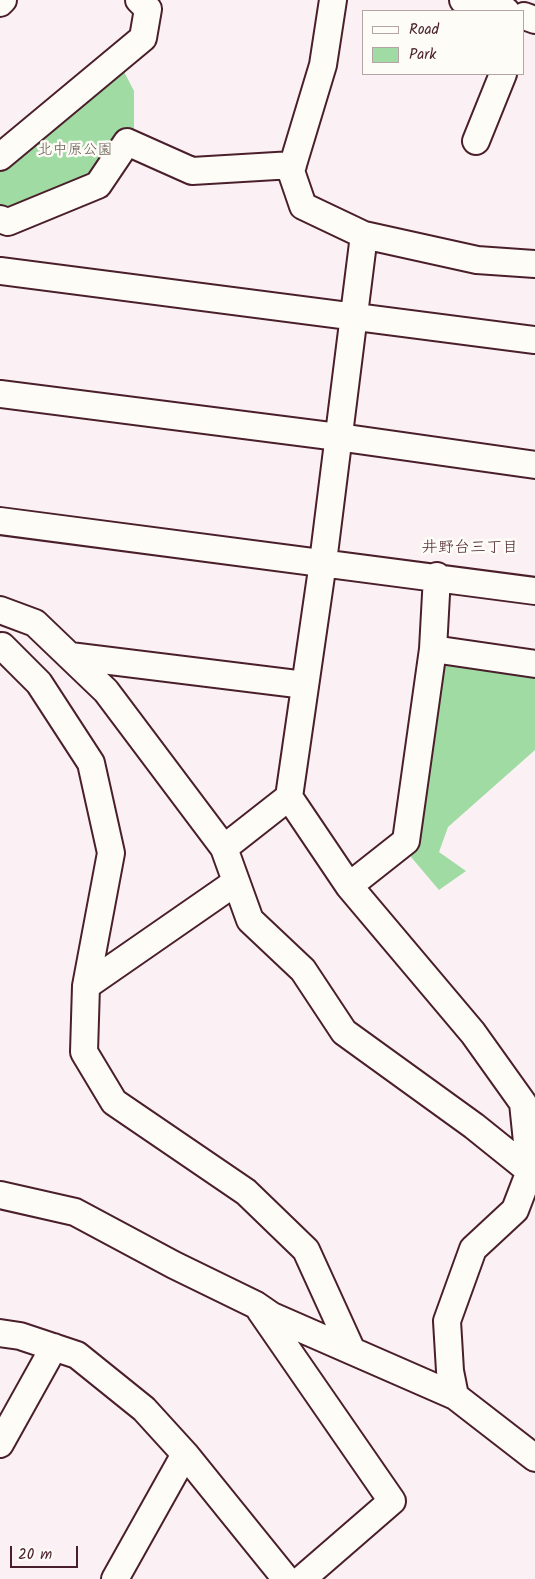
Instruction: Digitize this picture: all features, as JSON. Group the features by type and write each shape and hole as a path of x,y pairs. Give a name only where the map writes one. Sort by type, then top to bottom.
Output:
{"street":[{"path":"0,3 3,0"},
{"path":"0,157 143,38 148,9 139,0"},
{"path":"333,0 323,65 291,171 303,206 364,235 477,260 535,264"},
{"path":"463,0 498,10"},
{"path":"476,141 502,75"},
{"path":"0,219 8,222 98,185 127,142 192,171 293,165"},
{"path":"364,235 323,562 289,798 349,886 473,1033 523,1103 533,1173 515,1210 473,1249 447,1322 450,1370 455,1396"},
{"path":"0,271 535,340"},
{"path":"0,394 338,437 535,465"},
{"path":"0,521 437,576 535,591"},
{"path":"349,886 406,841 433,648 437,576"},
{"path":"0,610 35,623 106,691 224,848 250,920 303,970 344,1032 474,1126 533,1173"},
{"path":"2,646 39,683 90,763 111,853 86,986 84,1052 114,1102 246,1192 306,1250 352,1351"},
{"path":"433,648 535,664"},
{"path":"70,656 305,685"},
{"path":"224,848 289,798"},
{"path":"86,986 236,882"},
{"path":"0,1195 75,1212 174,1265 256,1305 272,1316 455,1396 535,1458"},
{"path":"256,1305 392,1501 302,1579"},
{"path":"0,1333 20,1336 77,1355 144,1409 185,1454 286,1579"},
{"path":"0,1444 54,1347"},
{"path":"115,1579 185,1454"}],"green space":[{"name":"北中原公園","path":"120,64 134,91 134,129 106,182 0,218 0,159"},
{"path":"441,660 535,677 535,750 448,827 439,852 466,871 439,890 411,857 418,823"}],"district":[{"name":"井野台三丁目","path":"470,549"}]}
